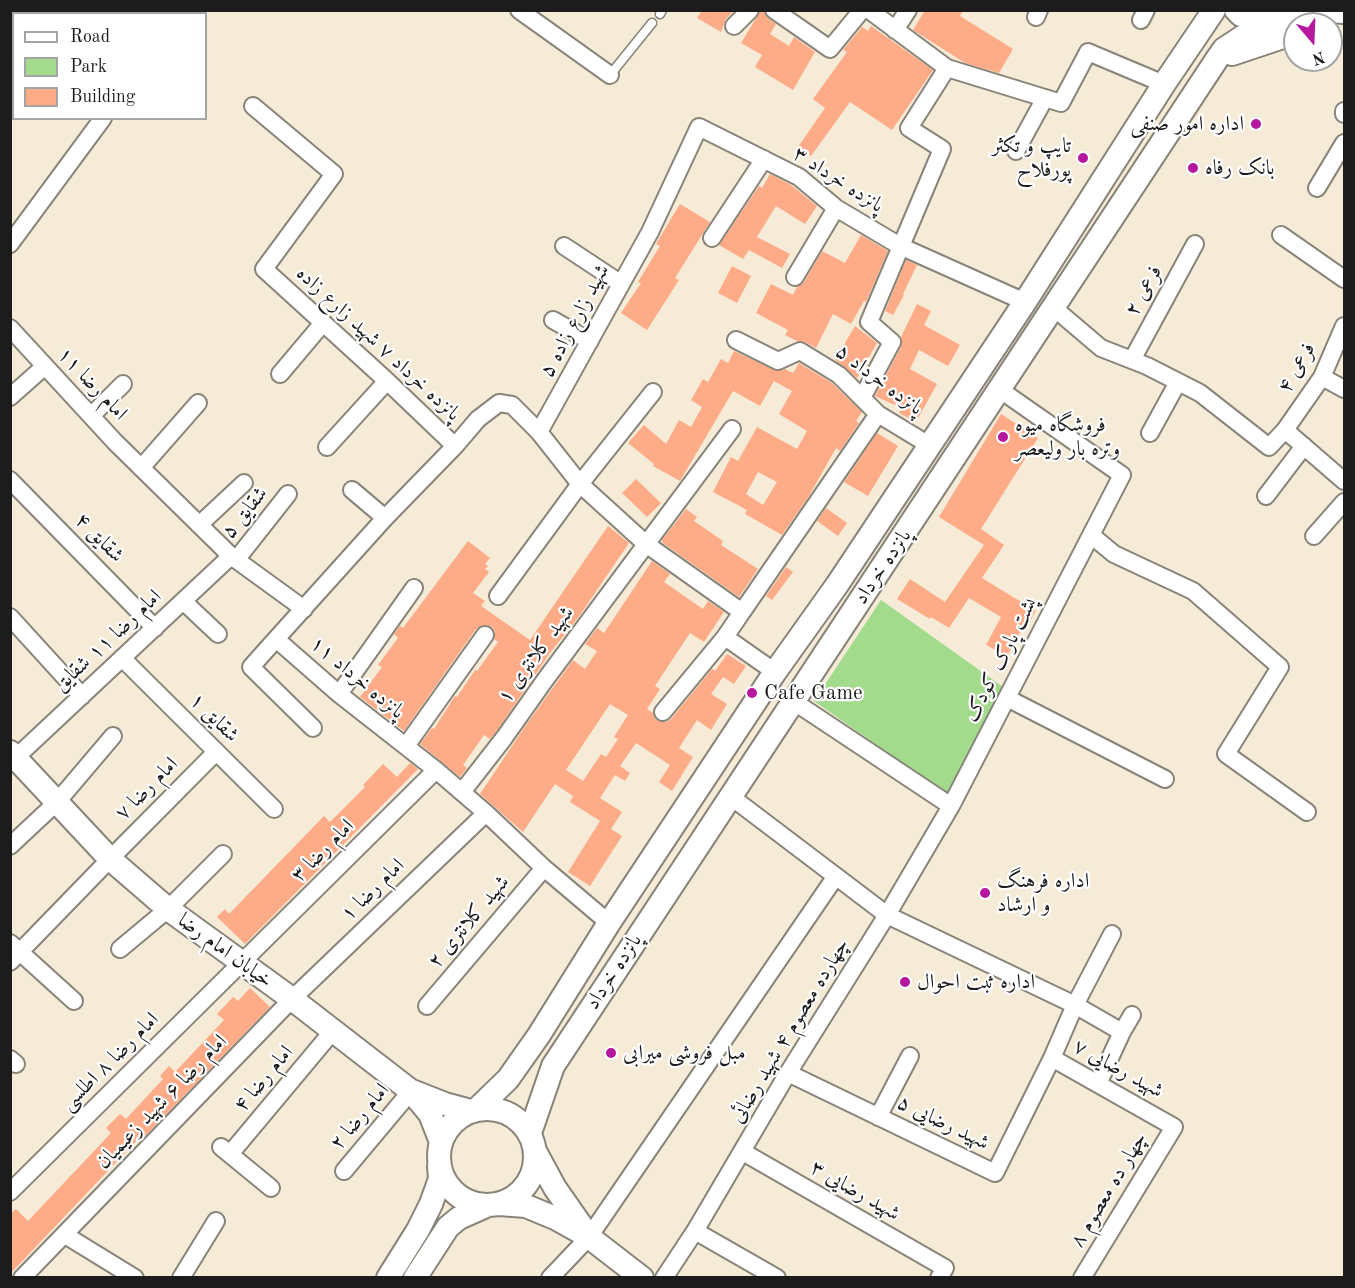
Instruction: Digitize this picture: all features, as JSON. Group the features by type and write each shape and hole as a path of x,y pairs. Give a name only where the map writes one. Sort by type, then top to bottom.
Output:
{"main road":[{"name":"پانزده خرداد","path":"474,1111 508,1079 516,1068 775,672 837,585 1025,302 1214,10"},
{"path":"1236,10 1241,15 1265,22 1283,21"},
{"path":"1324,12 1344,12"},
{"name":"پانزده خرداد","path":"533,1143 553,1066 1220,54 1265,22"},
{"path":"1196,35 1203,26 1213,23 1224,27 1231,37 1220,54"},
{"path":"1220,54 1283,25"},
{"name":"خیابان امام رضا","path":"12,758 110,859 168,909 292,999 411,1091 430,1114 440,1153"},
{"path":"516,1068 519,1081 525,1087 537,1087 548,1080"},
{"path":"411,1091 445,1104 474,1111"},
{"path":"388,1278 418,1230 431,1204 440,1179 440,1153 448,1129 458,1118 488,1108 504,1112 519,1120 555,1188 589,1237"},
{"path":"415,1278 448,1227 459,1218 512,1199 522,1191 535,1167 533,1143"},
{"path":"440,1153 444,1180 455,1193 469,1202 526,1206 555,1218 589,1237 642,1278"}],"street":[{"path":"519,10 610,75"},
{"path":"734,26 750,10"},
{"path":"774,10 830,49 861,10"},
{"path":"869,10 947,68 1061,103 1088,52 1164,84"},
{"path":"895,30 908,10"},
{"path":"862,398 892,342 868,322 942,149 909,128 947,68"},
{"path":"1016,151 1045,98"},
{"name":"پانزده خرداد ۷ شهید زارع زاده","path":"253,106 334,174 264,269 455,446 478,418 499,403 512,405 539,432 580,484 646,544 742,612"},
{"path":"10,244 102,120"},
{"name":"پانزده خرداد ۳","path":"650,231 699,128 799,177 836,208 900,246 1025,302"},
{"path":"1317,189 1344,143"},
{"path":"712,238 764,159"},
{"path":"795,277 836,208"},
{"name":"شهید زارع زاده ۵","path":"539,432 650,231"},
{"path":"1281,235 1344,279"},
{"name":"فرعی ۲","path":"1132,360 1195,244"},
{"path":"564,246 620,283"},
{"path":"1054,308 1101,348 1132,360 1200,393 1269,447 1285,430 1344,481"},
{"path":"553,320 590,341"},
{"path":"280,374 323,322"},
{"name":"فرعی ۴","path":"1285,430 1322,377 1344,326"},
{"name":"امام رضا ۱۱","path":"10,328 141,468"},
{"name":"پانزده خرداد ۵","path":"736,340 778,361 800,351 839,375 878,414 929,445"},
{"path":"10,397 45,366"},
{"path":"1322,377 1344,389"},
{"path":"327,447 387,381"},
{"path":"1150,433 1178,382"},
{"path":"91,416 123,384"},
{"name":"پشت پارک کودک","path":"951,806 1122,476 999,389"},
{"path":"498,596 580,484 653,392"},
{"path":"198,403 141,468 233,558 304,609"},
{"path":"663,712 725,637 878,414"},
{"name":"شهید کلانتری ۱","path":"462,792 732,429"},
{"name":"پانزده خرداد ۱۱","path":"455,446 385,518 276,639 339,694 462,792 609,923"},
{"path":"1266,496 1304,446"},
{"name":"شقایق ۴","path":"10,480 155,628"},
{"path":"199,525 244,483"},
{"path":"352,490 385,518"},
{"name":"شقایق ۵","path":"233,558 288,494"},
{"path":"1314,536 1344,502"},
{"path":"1091,535 1114,554 1193,591 1280,667 1226,754 1307,813"},
{"name":"امام رضا ۱۱ شقایق","path":"12,758 233,558"},
{"path":"339,694 414,588"},
{"path":"183,601 218,633"},
{"path":"10,617 82,696"},
{"path":"406,746 485,635"},
{"path":"725,637 775,672"},
{"path":"276,639 251,667 313,728"},
{"name":"شقایق ۱","path":"122,658 274,809"},
{"path":"1007,698 1165,779"},
{"path":"793,701 951,806"},
{"path":"10,846 57,802 113,736"},
{"name":"امام رضا ۷","path":"14,953 216,752"},
{"name":"امام رضا ۳","path":"241,963 436,770"},
{"name":"شهید رضایی ۷","path":"730,796 887,915 1075,1005 1052,1058 1174,1127"},
{"name":"چهارده معصوم ۴ شهید رضائی","path":"664,1278 696,1231 788,1073 887,915 951,806"},
{"name":"امام رضا ۱","path":"292,999 486,813"},
{"path":"120,949 168,909 223,854"},
{"name":"شهید کلانتری ۲","path":"427,1006 544,867"},
{"path":"550,1278 589,1237 836,876"},
{"path":"1112,934 1075,1005 1122,1032"},
{"path":"14,953 74,1002"},
{"name":"امام رضا ۸ اطلسی","path":"10,1192 241,963"},
{"name":"امام رضا ۶ شهید زعیمیان","path":"22,1278 292,999"},
{"path":"1098,1084 1132,1015"},
{"name":"امام رضا ۴","path":"271,1188 225,1151 332,1032"},
{"path":"878,1117 910,1056"},
{"name":"شهید رضایی ۵","path":"788,1073 995,1173 1052,1058"},
{"name":"امام رضا ۲","path":"344,1171 411,1091"},
{"name":"چهار ده معصوم ۸","path":"1082,1278 1174,1127"},
{"name":"شهید رضایی ۳","path":"743,1152 942,1273"},
{"path":"181,1278 216,1221"},
{"path":"696,1231 777,1278"},
{"path":"64,1235 129,1276"}],"lane":[{"path":"610,75 652,23"}],"green space":[{"path":"881,600 1006,689 948,795 814,701"}],"building":[{"path":"702,10 734,10 726,19 721,32 697,18"},
{"path":"761,10 764,10 768,18 776,24 770,34 789,46 794,37 815,52 793,90 755,67 762,55 741,43"},
{"path":"925,10 963,10 960,16 1013,49 999,73 965,63 913,30"},
{"path":"871,26 933,70 892,130 850,102 811,156 798,147 825,108 813,99 847,52 843,50 862,27 868,31"},
{"path":"770,174 791,185 817,206 805,224 776,206 757,237 790,254 782,268 749,250 743,259 719,245 759,186 762,188"},
{"path":"680,204 710,222 675,278 679,280 647,330 621,313 641,283 638,282 660,246 656,244"},
{"path":"861,235 888,251 866,302 864,301 851,324 833,314 816,348 785,335 788,330 756,313 771,284 793,295 797,287 804,282 822,251 845,263"},
{"path":"906,260 917,265 893,315 885,311"},
{"path":"732,266 751,276 737,303 718,293"},
{"path":"917,304 931,311 924,325 960,345 948,366 919,350 910,369 937,384 916,422 899,413 901,408 875,396 901,347 901,337"},
{"path":"855,326 877,343 857,378 835,360"},
{"path":"734,351 777,371 785,369 793,373 799,363 832,383 862,412 856,421 859,423 840,451 836,448 809,496 782,535 745,514 747,510 713,492 731,457 738,461 757,427 797,449 807,431 779,414 792,391 774,381 760,406 733,391 680,481 653,466 654,464 628,443 644,425 666,444 679,420 691,427 702,407 691,400 703,379 708,382 721,359 728,363","holes":["758,472 777,482 763,505 746,494"]},
{"path":"1001,414 1038,438 981,529 1004,545 982,578 1036,611 1024,631 1022,629 1007,656 986,645 1001,617 969,598 949,628 897,599 910,579 945,602 984,545 939,517"},
{"path":"877,433 898,446 868,496 844,482"},
{"path":"636,479 661,503 647,517 622,493"},
{"path":"826,508 847,523 838,536 817,521"},
{"path":"686,509 697,517 694,521 723,541 721,545 758,569 739,597 663,543 662,540"},
{"path":"608,526 629,543 496,732 490,739 484,735 463,765 467,768 460,777 420,744 432,728 434,729 455,696 457,697 498,642 494,639 495,631 492,627 485,625 476,629 404,731 360,697 382,667 378,665 398,638 394,634 400,626 403,628 468,541 490,558 485,564 488,566 485,569 489,572 473,593 485,601 481,606 530,640"},
{"path":"652,561 670,574 664,582 703,609 708,601 724,612 704,642 690,633 655,686 660,689 647,709 653,713 656,720 667,722 671,719 712,669 715,671 727,654 746,666 734,684 723,677 711,694 727,704 711,730 697,720 679,748 693,757 672,791 659,782 670,765 636,743 620,766 630,773 625,781 615,775 600,798 622,812 611,829 622,836 590,886 568,872 600,821 570,802 573,796 555,784 523,832 480,794 573,660 585,669 597,651 585,644 597,628 604,633","holes":["610,704 628,715 614,737 618,739 606,757 601,754 583,781 566,770"]},
{"path":"786,567 793,572 772,600 766,596"},
{"path":"410,763 418,769 245,944 217,917 225,909 229,914 324,816 330,822 365,787 363,785 383,764 397,777"},
{"path":"250,988 270,1007 144,1137 142,1135 10,1274 10,1214 16,1209 28,1221 111,1133 106,1128 120,1114 126,1119 163,1079 160,1076 169,1066 175,1072 224,1020 217,1014 233,997 238,1001"}],"place":[{"name":"اداره امور صنفی","path":"1256,124"},
{"name":"تایپ و تکثر پورفلاح","path":"1083,158"},
{"name":"بانک رفاه","path":"1193,168"},
{"name":"فروشگاه میوه وتره بار ولیعصر","path":"1003,437"},
{"name":"Cafe Game","path":"752,693"},
{"name":"اداره فرهنگ و ارشاد","path":"985,893"},
{"name":"اداره ثبت احوال","path":"905,982"},
{"name":"مبل فروشی میرابی","path":"611,1053"}]}
